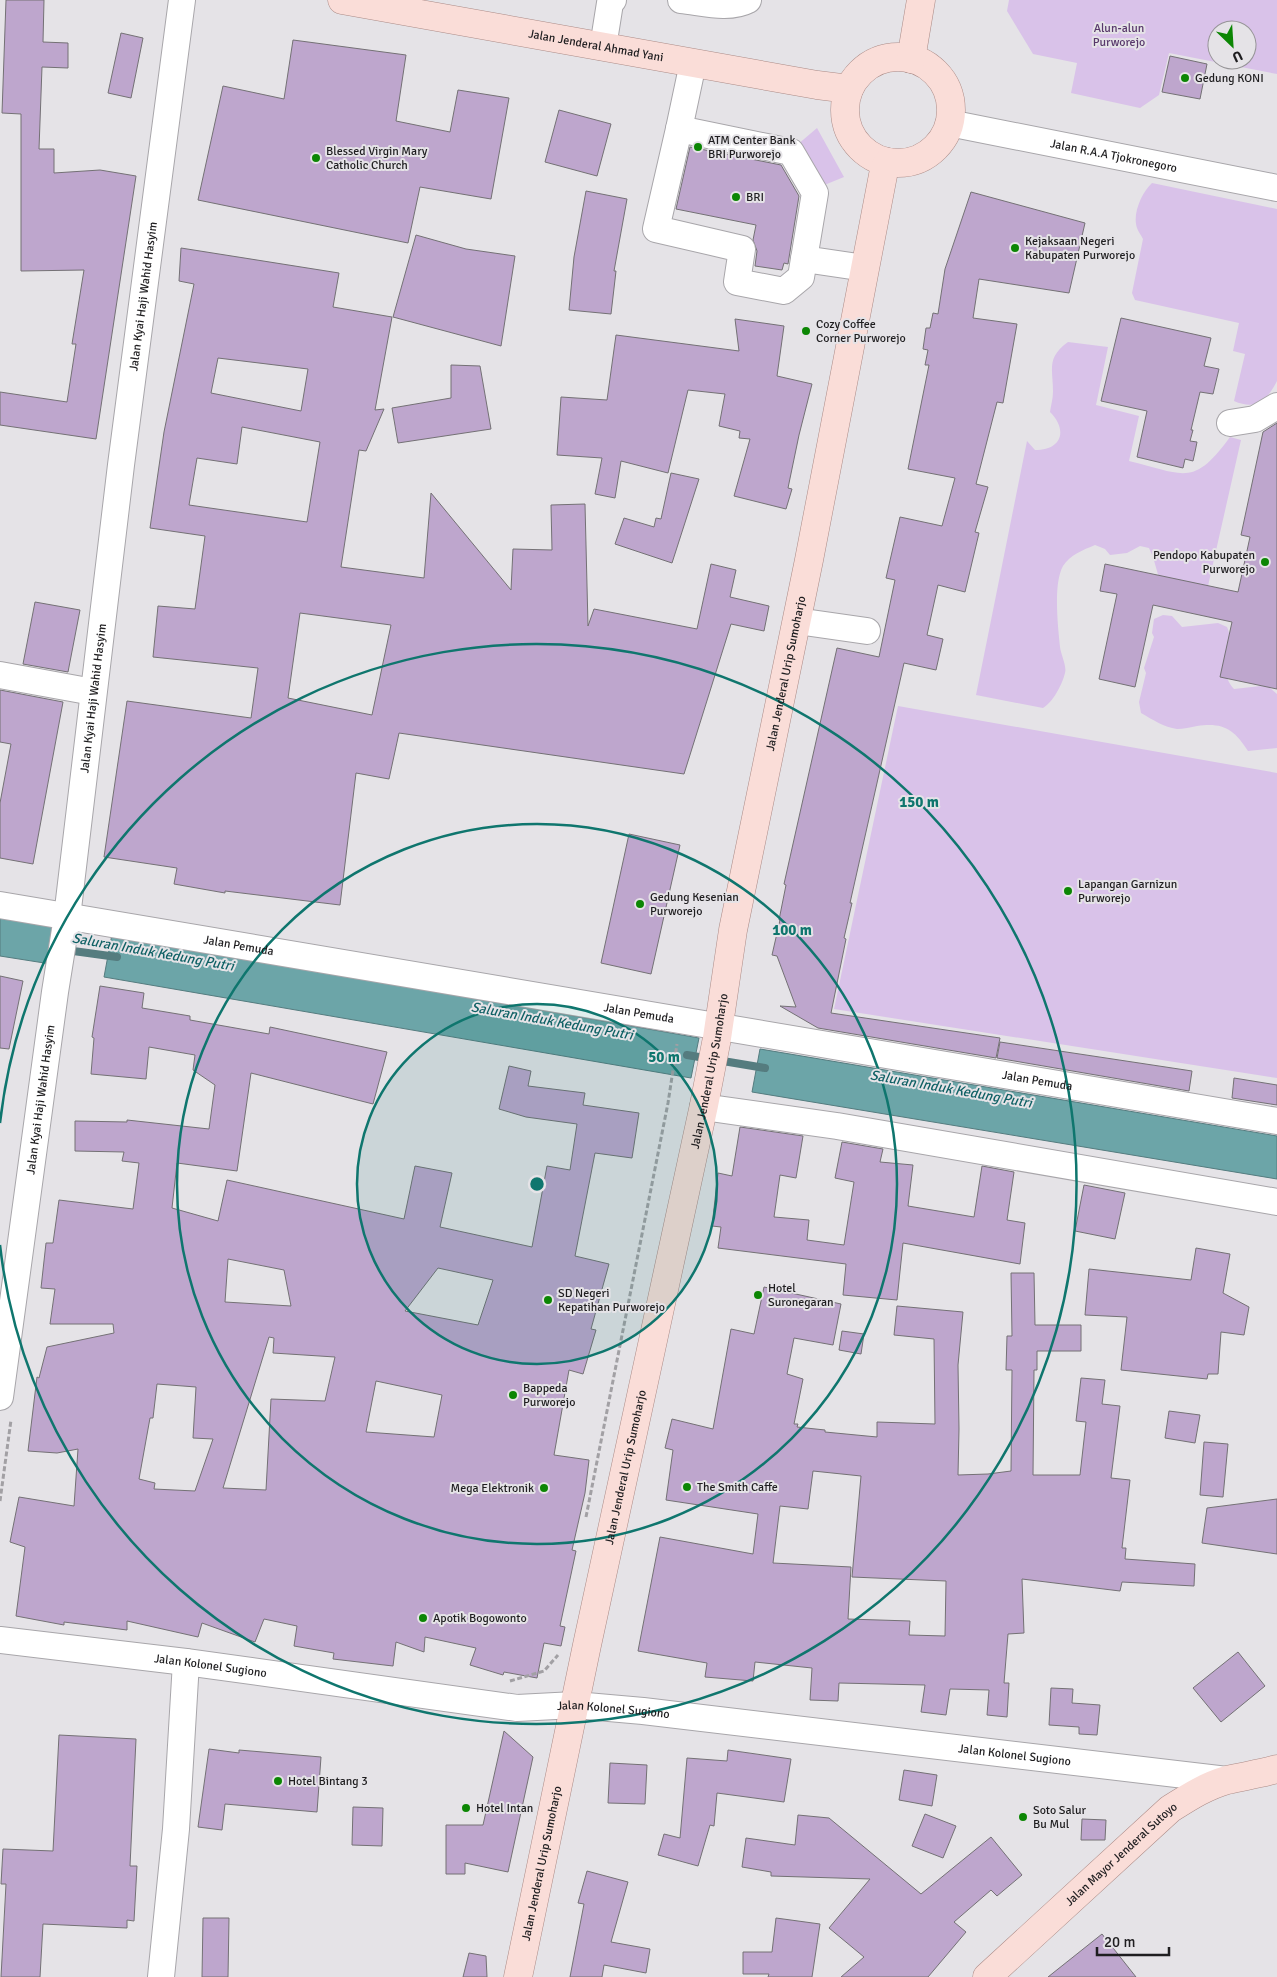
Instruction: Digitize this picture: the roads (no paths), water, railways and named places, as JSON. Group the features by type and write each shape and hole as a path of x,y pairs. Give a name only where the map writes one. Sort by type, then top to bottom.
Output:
{"main road":[{"name":"Jalan Jenderal Ahmad Yani","path":"342,0 428,8 604,47 816,85 849,89"},
{"path":"911,59 921,0"},
{"path":"896,57 911,59 926,65 938,76 947,90 951,106 949,123 943,138 933,150 920,158 904,163 888,162 863,151 854,140 848,128 845,115 849,89 858,76 869,66 882,60 896,57"},
{"name":"Jalan Jenderal Urip Sumoharjo","path":"518,1977 704,1106 718,1033 733,930 797,621 884,170 888,162"},
{"name":"Jalan Mayor Jenderal Sutoyo","path":"987,1977 1170,1808 1199,1791 1227,1780 1255,1776 1277,1768"}],"street":[{"name":"Jalan Kyai Haji Wahid Hasyim","path":"6,1404 54,992 67,917 93,692 182,0"},
{"path":"604,47 610,3 613,0"},
{"path":"681,0 727,5 748,0"},
{"path":"679,129 791,152 815,193 801,277 784,291 759,288 737,282 742,249 656,229 693,63"},
{"name":"Jalan R.A.A Tjokronegoro","path":"949,123 1277,188"},
{"path":"804,259 865,268"},
{"path":"1230,423 1255,419 1277,406"},
{"path":"797,621 866,631"},
{"path":"0,676 93,692"},
{"name":"Jalan Pemuda","path":"0,905 718,1033 1277,1121"},
{"path":"704,1106 837,1126 1277,1202"},
{"name":"Jalan Kolonel Sugiono","path":"0,1640 186,1662 518,1708 575,1705 1227,1780"},
{"path":"161,1977 176,1829 186,1662"}],"water":[{"path":"0,914 64,924 57,965 0,956"},
{"path":"112,934 699,1038 691,1078 104,977"},
{"path":"760,1049 1277,1136 1277,1179 752,1092"}],"waterway":[{"name":"Saluran Induk Kedung Putri","path":"66,950 117,957"},
{"name":"Saluran Induk Kedung Putri","path":"687,1055 765,1068"}],"place":[{"name":"Gedung KONI","path":"1185,78"},
{"name":"ATM Center Bank BRI Purworejo","path":"698,147"},
{"name":"Blessed Virgin Mary Catholic Church","path":"316,158"},
{"name":"BRI","path":"736,197"},
{"name":"Kejaksaan Negeri Kabupaten Purworejo","path":"1015,248"},
{"name":"Cozy Coffee Corner Purworejo","path":"806,331"},
{"name":"Pendopo Kabupaten Purworejo","path":"1265,562"},
{"name":"Lapangan Garnizun Purworejo","path":"1068,891"},
{"name":"Gedung Kesenian Purworejo","path":"640,904"},
{"name":"Hotel Suronegaran","path":"758,1295"},
{"name":"SD Negeri Kepatihan Purworejo","path":"548,1300"},
{"name":"Bappeda Purworejo","path":"513,1395"},
{"name":"The Smith Caffe","path":"687,1487"},
{"name":"Mega Elektronik","path":"544,1488"},
{"name":"Apotik Bogowonto","path":"423,1618"},
{"name":"Hotel Bintang 3","path":"278,1781"},
{"name":"Hotel Intan","path":"466,1808"},
{"name":"Soto Salur Bu Mul","path":"1023,1817"}],"park label":[{"name":"Alun-alun Purworejo","path":"1119,35"}]}
